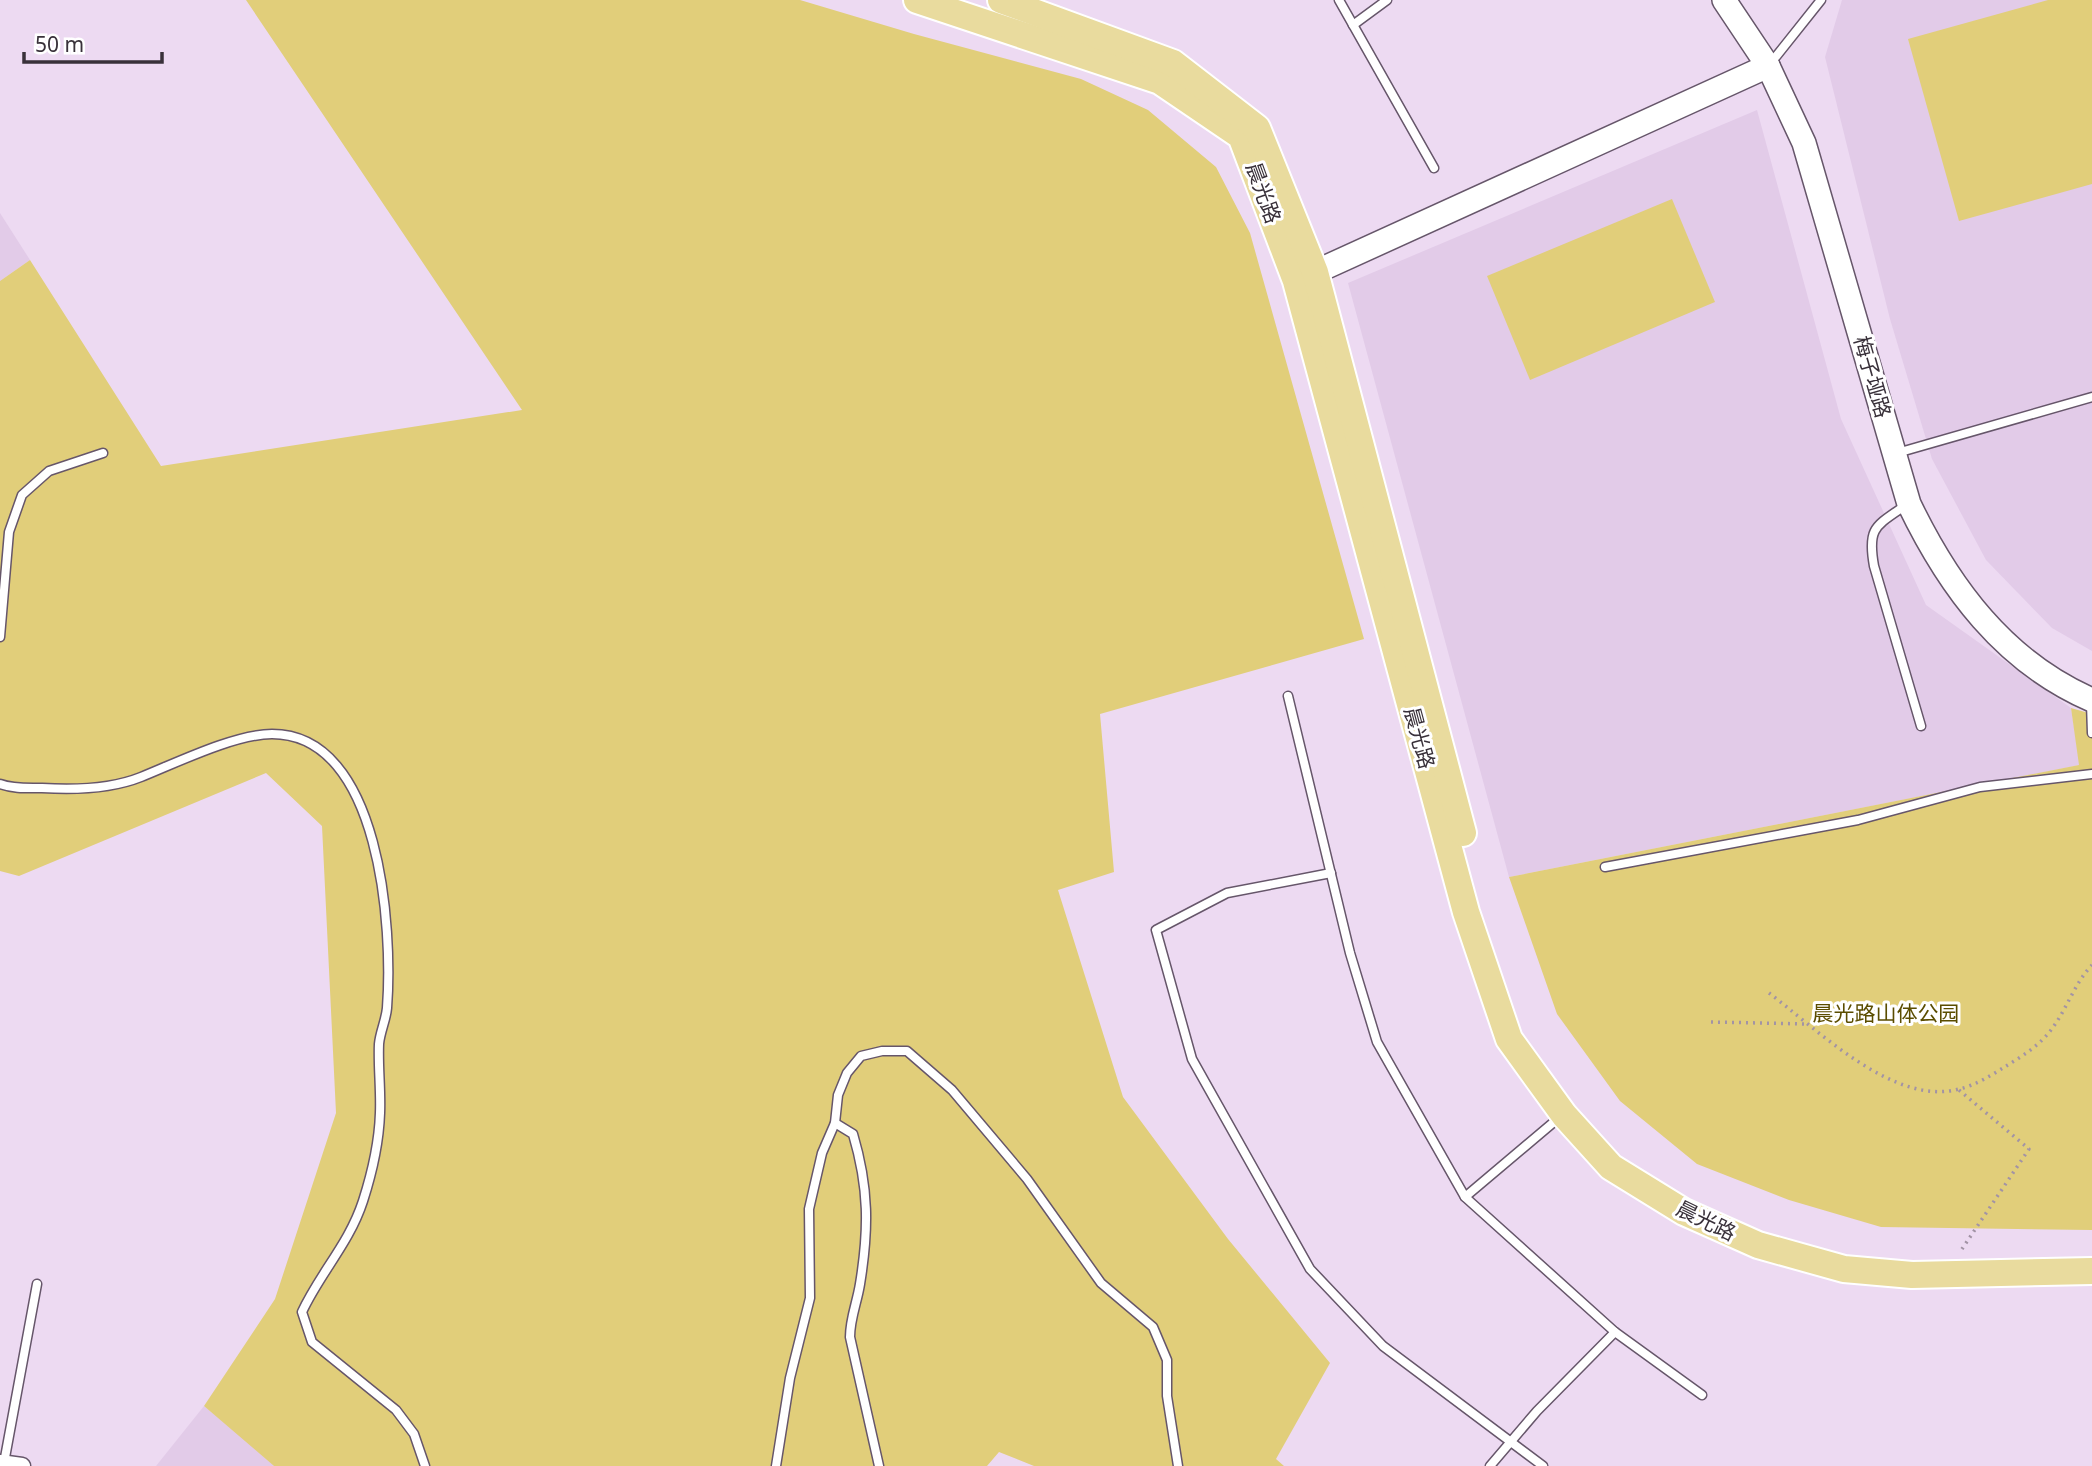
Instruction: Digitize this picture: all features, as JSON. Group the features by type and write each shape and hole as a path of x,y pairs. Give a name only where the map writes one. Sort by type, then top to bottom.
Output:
{"main road":[{"name":"晨光路","path":"916,0 1160,81 1241,136 1305,277 1466,912 1509,1040 1564,1115 1611,1167 1684,1212 1758,1245 1844,1269 1912,1275 2092,1271"},
{"name":"晨光路","path":"1001,0 1173,63 1257,128 1305,277 1483,907 1525,1036 1573,1104 1623,1155 1691,1200 1765,1232 1845,1256 1955,1260 2092,1259"}],"street":[{"name":"梅子垭路","path":"1724,0 1769,66 1804,143 1909,504 1932,551 1959,593 1991,630 2059,684 2091,700"},
{"path":"1305,277 1769,66"},
{"path":"2,1463 22,1466"}],"lane":[{"path":"1339,0 1434,168"},
{"path":"1353,25 1387,0"},
{"path":"1769,66 1821,0"},
{"path":"1894,453 2092,397"},
{"path":"0,637 9,532 22,495 49,471 103,453"},
{"path":"1909,504 1875,526 1870,543 1874,566 1921,726"},
{"path":"1288,695 1350,953 1377,1042 1465,1197 1615,1332 1702,1395"},
{"path":"2091,700 2092,733"},
{"path":"0,784 87,788 138,778 200,754 271,734 308,740 345,774 363,805 385,908 387,998 379,1042 380,1114 375,1157 363,1203 336,1260 311,1292 302,1311 312,1342 396,1410 414,1434 425,1466"},
{"path":"1605,867 1858,820 1980,787 2092,774"},
{"path":"1331,873 1227,893 1156,930 1192,1059 1310,1269 1383,1346 1543,1466"},
{"path":"776,1466 790,1378 810,1298 809,1209 822,1153 835,1123 838,1095 847,1073 861,1056 882,1051 906,1051 952,1090 1027,1180 1101,1283 1153,1326 1167,1360 1167,1396 1178,1466"},
{"path":"1465,1197 1564,1115"},
{"path":"835,1123 853,1135 866,1182 868,1238 858,1296 850,1320 850,1337 879,1466"},
{"path":"2,1463 37,1284"},
{"path":"1490,1466 1615,1332"}],"path":[{"path":"1769,993 1859,1062 1903,1086 1959,1090 1992,1074 2041,1041 2059,1019 2079,979 2092,965"},
{"path":"1711,1022 1810,1024"},
{"path":"1955,1260 2029,1149 1959,1090"}],"shaded area":[{"path":"1842,0 2092,0 2092,651 2052,628 1986,560 1932,459 1890,319 1825,57"},
{"path":"1757,110 1841,419 1926,605 2071,708 2080,765 1509,877 1348,283"},
{"path":"0,213 30,260 0,281"},
{"path":"204,1406 250,1444 274,1466 156,1466"}],"green space":[{"path":"246,0 800,0 1081,79 1148,110 1216,167 1250,233 1364,639 1100,714 1114,872 1058,890 1123,1097 1228,1239 1330,1363 1276,1459 1284,1466 1034,1466 999,1452 987,1466 274,1466 204,1406 275,1299 336,1113 322,826 266,773 19,876 0,871 0,281 30,260 161,466 522,410"},
{"path":"2048,0 2092,0 2092,184 1959,221 1908,39"},
{"path":"1672,199 1715,302 1530,380 1487,276"},
{"name":"晨光路山体公园","path":"2071,708 2092,714 2092,1230 1881,1227 1789,1200 1697,1164 1620,1101 1557,1014 1509,877 2079,765"}]}
